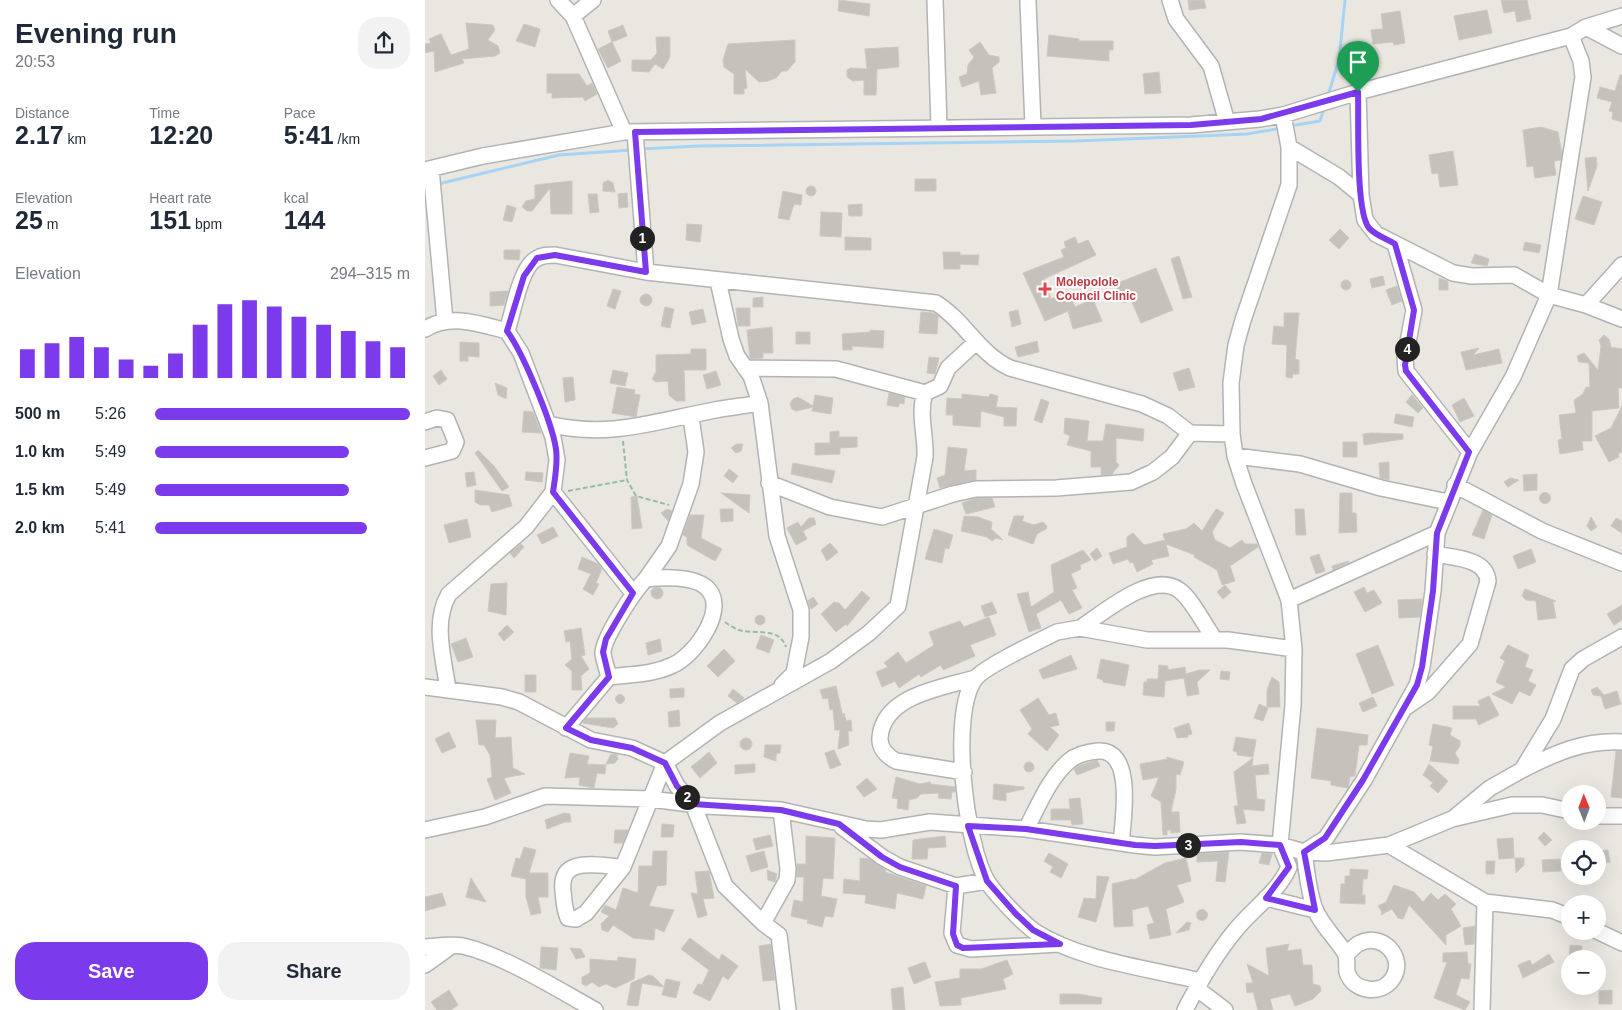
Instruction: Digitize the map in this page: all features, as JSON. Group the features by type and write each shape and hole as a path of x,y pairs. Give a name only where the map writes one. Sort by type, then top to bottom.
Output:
{"street":[{"path":"559,0 573,16 630,132 646,272"},
{"path":"573,16 593,0"},
{"path":"935,0 939,127"},
{"path":"1170,0 1176,19 1211,66 1227,122"},
{"path":"1029,2 1033,126"},
{"path":"445,321 428,169 483,156 630,132 1191,125 1283,115 1358,92 1571,36 1587,27 1622,16"},
{"path":"1587,27 1622,46"},
{"path":"1304,852 1325,838 1363,780 1417,685 1422,667 1433,591 1437,533 1469,452 1517,370 1549,295 1583,77 1581,61 1571,36"},
{"path":"1358,92 1361,195 1365,220 1369,228 1395,244 1453,273 1472,276 1514,275 1549,295 1586,305 1622,318"},
{"path":"1185,1010 1198,984 1234,932 1266,898 1289,867 1280,845 1293,705 1293,649 1289,600 1235,456 1232,434 1231,383 1236,345 1289,186 1289,148 1283,115"},
{"path":"1289,148 1339,177 1361,195"},
{"path":"1395,244 1414,310 1405,358 1406,371 1469,452"},
{"path":"507,331 524,276 537,258 555,255 646,272 718,281 926,300 936,303 947,310 976,342 1000,364 1142,404 1168,416 1190,433 1232,434"},
{"path":"1586,305 1622,265"},
{"path":"718,281 731,339 737,356 751,376 760,403 766,435 769,483 777,536 801,610 801,637 794,673 778,690"},
{"path":"425,329 445,321 473,322 507,331 521,353 553,438 557,460 553,492 526,527 449,594 442,606 439,618 448,690"},
{"path":"745,368 836,369 925,393 940,386 948,368 976,342"},
{"path":"623,867 665,763 720,723 831,661 869,632 897,606 925,457 926,440 920,407 925,393"},
{"path":"548,424 581,430 622,430 669,419 691,417 714,410 760,403"},
{"path":"609,677 603,652 606,639 633,593 646,579 669,546 684,508 697,452 691,417"},
{"path":"425,422 437,418 447,420 456,442 452,451 432,458 425,458"},
{"path":"769,483 831,507 868,516 883,517 953,494 976,490 1056,488 1131,482 1153,472 1172,457 1190,433"},
{"path":"1235,456 1300,464 1381,488 1448,502"},
{"path":"1455,485 1542,532 1622,564"},
{"path":"553,492 633,593"},
{"path":"1289,600 1437,533"},
{"path":"1404,708 1428,692 1470,644 1488,581 1487,573 1479,564 1435,554"},
{"path":"566,728 609,677 640,675 675,665 695,648 714,617 713,600 707,588 696,582 658,578 646,579"},
{"path":"1080,628 1142,588 1160,585 1178,588 1215,640"},
{"path":"964,772 896,761 888,756 880,740 882,722 903,702 916,696 975,678 1057,632 1080,628 1147,640 1228,640 1293,649"},
{"path":"1522,770 1553,719 1572,669 1583,659 1622,637"},
{"path":"975,678 965,699 962,715 964,772 968,826 987,881 1033,930 1080,953 1198,984 1225,1010"},
{"path":"425,687 502,697 519,702 591,740 632,748 665,763 677,786 693,804 725,886 763,923 779,935 788,1010"},
{"path":"1452,819 1490,788 1552,755 1589,743 1622,742"},
{"path":"1026,829 1053,779 1068,761 1087,752 1105,750 1116,758 1121,767 1125,795 1121,844"},
{"path":"425,830 485,818 545,796 651,799 781,810 839,824 881,830 930,822 1026,829 1121,844 1155,846 1241,842 1280,845 1304,852 1337,852 1389,845 1452,819 1511,805 1542,804 1561,809"},
{"path":"763,923 787,880 788,869 781,810"},
{"path":"1606,816 1622,816"},
{"path":"839,824 882,857 900,867 956,886 987,881"},
{"path":"1389,845 1485,902 1552,910 1561,914"},
{"path":"1304,852 1315,910 1346,955"},
{"path":"956,886 953,934 957,945 971,949 1060,944"},
{"path":"1266,898 1315,910"},
{"path":"1485,902 1486,1007"},
{"path":"1606,935 1622,943"},
{"path":"425,947 452,945 475,950 498,959 595,1010"},
{"path":"425,965 452,945"}],"path":[{"path":"622,430 627,480 636,496 640,499 684,508"},
{"path":"553,492 572,491 627,480"},
{"path":"714,617 740,630 755,630 776,634 784,642 787,650"}],"building":[{"path":"839,0 870,4 869,16 838,11"},
{"path":"1188,0 1204,0 1206,8 1189,10"},
{"path":"1501,0 1527,0 1531,19 1517,22 1515,11 1504,13"},
{"path":"1487,10 1492,33 1459,40 1454,16"},
{"path":"1400,11 1405,43 1394,45 1393,42 1373,44 1371,30 1383,29 1381,14"},
{"path":"466,23 493,25 495,30 488,40 498,46 500,53 495,56 462,59 464,63 435,72 434,51 425,53 425,44 431,43 429,39 441,34 451,55 469,49"},
{"path":"524,24 540,29 535,47 516,41"},
{"path":"623,25 627,36 612,42 608,31"},
{"path":"1049,35 1079,39 1079,41 1113,41 1113,50 1109,50 1109,61 1047,56"},
{"path":"656,37 670,37 670,57 663,69 655,64 649,72 632,71 632,60 651,60 657,53"},
{"path":"795,40 795,62 787,71 782,71 776,78 759,82 745,69 747,88 744,89 744,94 734,94 734,74 724,67 723,60 728,44"},
{"path":"612,42 621,61 608,68 598,49"},
{"path":"980,42 989,55 999,57 999,62 992,68 996,93 981,95 979,81 962,87 959,77 967,74 968,65 974,57 969,50"},
{"path":"898,47 899,67 877,69 876,95 864,95 864,80 853,81 847,77 847,70 851,68 867,69 865,49"},
{"path":"1159,72 1161,93 1145,94 1143,74"},
{"path":"547,74 579,74 587,86 592,83 597,94 585,101 583,97 552,98 552,93 547,93"},
{"path":"1620,75 1622,75 1622,122 1612,119 1613,112 1609,111 1612,102 1597,98 1600,87 1615,91"},
{"path":"1541,127 1558,132 1562,154 1561,160 1554,161 1556,175 1535,178 1533,166 1527,167 1523,130"},
{"path":"1453,151 1458,185 1440,187 1438,173 1432,174 1429,155"},
{"path":"1596,157 1597,166 1588,191 1585,158"},
{"path":"915,179 936,179 936,191 915,191"},
{"path":"608,180 613,183 615,192 603,191 603,183"},
{"path":"572,181 572,214 551,214 550,188 532,211 527,211 522,207 526,201 535,199 535,185"},
{"path":"811,186 816,191 811,196 806,191"},
{"path":"783,191 802,195 801,205 794,204 789,220 778,218"},
{"path":"627,193 628,207 619,208 618,194"},
{"path":"588,194 597,194 599,212 590,213"},
{"path":"1583,196 1602,202 1594,225 1575,219"},
{"path":"862,204 862,216 849,216 848,205"},
{"path":"507,205 516,208 512,222 503,220"},
{"path":"821,212 842,213 841,237 820,236"},
{"path":"687,224 702,225 700,242 686,240"},
{"path":"1340,229 1349,238 1339,249 1329,240"},
{"path":"845,237 871,238 871,250 845,250"},
{"path":"1075,237 1078,244 1088,240 1096,255 1044,279 1051,299 1068,291 1075,307 1093,299 1102,321 1073,329 1068,311 1045,321 1023,273 1064,257 1061,250 1066,248 1064,242"},
{"path":"1525,242 1541,245 1539,253 1523,250"},
{"path":"504,250 520,250 519,260 504,259"},
{"path":"943,252 960,252 960,255 979,255 978,265 960,264 960,269 944,269"},
{"path":"1475,254 1489,259 1487,266 1471,263"},
{"path":"1179,256 1192,297 1183,299 1171,259"},
{"path":"1156,268 1173,310 1141,323 1131,300 1123,303 1115,284"},
{"path":"1383,276 1385,285 1372,288 1370,279"},
{"path":"1439,278 1448,281 1448,290 1439,290"},
{"path":"1346,280 1351,285 1346,290 1341,285"},
{"path":"1397,286 1402,301 1392,305 1386,290"},
{"path":"613,289 621,291 615,309 607,306"},
{"path":"508,291 504,305 490,306 490,292"},
{"path":"646,294 652,300 646,306 640,300"},
{"path":"763,297 763,307 753,307 753,298"},
{"path":"665,307 674,309 670,328 661,326"},
{"path":"736,308 750,308 750,326 738,326"},
{"path":"703,309 706,322 692,325 689,312"},
{"path":"1018,310 1021,324 1012,327 1009,312"},
{"path":"921,312 933,313 938,316 937,334 919,333"},
{"path":"1284,313 1299,313 1295,359 1299,360 1299,374 1293,374 1292,378 1286,377 1287,345 1272,344 1274,326 1284,327"},
{"path":"772,327 773,353 763,353 763,358 750,359 747,330"},
{"path":"870,330 884,331 883,348 852,346 852,350 843,350 842,334 870,332"},
{"path":"796,332 810,332 810,344 796,344"},
{"path":"1604,335 1609,339 1611,347 1622,349 1622,388 1618,388 1619,408 1592,411 1592,441 1582,441 1583,450 1560,454 1558,440 1562,439 1559,415 1576,413 1574,400 1583,394 1586,387 1590,387 1589,363 1579,362 1577,356 1584,353 1598,370 1601,346 1599,340"},
{"path":"1037,341 1039,352 1018,357 1015,347"},
{"path":"460,342 479,343 479,357 468,356 468,361 460,361"},
{"path":"1479,348 1473,355 1499,349 1502,363 1466,370 1461,352"},
{"path":"691,349 706,349 706,370 684,370 685,401 676,401 669,395 668,381 656,382 652,379 656,372 656,355 691,354"},
{"path":"929,357 939,358 935,374 927,373"},
{"path":"1189,368 1195,387 1179,391 1173,373"},
{"path":"441,370 447,379 439,385 433,376"},
{"path":"613,370 628,373 625,386 610,383"},
{"path":"716,371 721,385 707,389 703,375"},
{"path":"573,377 575,400 565,402 563,378"},
{"path":"495,383 507,388 506,399 498,395"},
{"path":"617,387 635,390 634,394 640,395 636,417 612,413"},
{"path":"889,393 905,397 904,404 900,403 898,407 887,405"},
{"path":"962,394 989,397 990,394 998,396 996,407 1017,408 1016,426 1004,426 1004,417 981,411 980,427 953,425 953,415 946,415 947,398 962,399"},
{"path":"815,395 833,398 831,414 812,411 813,407 796,411 792,409 790,404 793,399 798,397 813,406"},
{"path":"1412,395 1423,408 1418,413 1406,402"},
{"path":"1464,398 1474,416 1460,422 1452,405"},
{"path":"1041,399 1049,402 1042,423 1034,420"},
{"path":"1622,406 1622,452 1618,454 1619,457 1609,462 1595,436 1611,428"},
{"path":"524,411 533,412 541,433 522,432"},
{"path":"1396,414 1414,417 1412,427 1394,423"},
{"path":"1065,418 1089,421 1087,441 1103,441 1106,424 1144,429 1143,441 1116,438 1116,462 1119,465 1112,474 1101,475 1101,467 1091,467 1091,451 1067,445 1070,436 1064,433"},
{"path":"839,431 839,437 857,437 857,447 840,448 840,454 815,455 815,443 830,443 830,432"},
{"path":"1363,434 1403,434 1403,439 1364,445"},
{"path":"1343,442 1357,442 1357,457 1343,457"},
{"path":"736,444 743,444 741,451 736,453 731,448"},
{"path":"948,447 967,449 964,471 976,470 976,480 940,488 937,478 945,475"},
{"path":"478,450 494,466 509,487 502,491 475,453"},
{"path":"1389,462 1389,480 1380,478 1379,463"},
{"path":"793,463 835,471 832,483 791,474"},
{"path":"729,469 738,476 733,483 724,476"},
{"path":"474,472 476,485 467,487 465,473"},
{"path":"526,472 543,473 542,482 525,480"},
{"path":"1537,474 1537,490 1524,491 1523,475"},
{"path":"1510,478 1519,480 1508,487 1504,482"},
{"path":"475,490 509,495 512,506 492,512 489,505 480,505 475,502"},
{"path":"1545,492 1551,498 1545,504 1539,498"},
{"path":"721,493 750,495 749,513"},
{"path":"1340,493 1352,493 1352,513 1356,513 1357,532 1339,533"},
{"path":"637,496 642,528 632,529 631,497"},
{"path":"977,498 992,498 995,507 966,514 962,503"},
{"path":"667,509 672,511 668,521 661,513"},
{"path":"720,509 733,509 733,521 721,522"},
{"path":"1216,509 1224,513 1212,532 1215,540 1230,548 1242,540 1245,544 1257,544 1258,547 1230,566 1235,581 1222,585 1217,570 1194,557 1195,555 1166,544 1163,534 1186,529 1194,523 1202,531"},
{"path":"1295,509 1304,509 1306,535 1296,535"},
{"path":"1483,510 1492,515 1484,539 1472,535"},
{"path":"690,515 704,515 701,538 722,549 715,561 687,545 687,537 683,535"},
{"path":"964,516 978,517 992,522 991,529 1003,540 996,538 992,541 987,537 961,531"},
{"path":"1014,516 1024,516 1022,521 1034,525 1043,522 1047,526 1046,529 1037,534 1033,544 1008,535"},
{"path":"1591,517 1597,527 1591,531 1587,526"},
{"path":"809,518 814,518 816,524 803,531 807,539 796,545 787,528 798,522 801,527"},
{"path":"1616,518 1622,521 1622,533 1611,526"},
{"path":"467,519 471,537 449,543 444,525"},
{"path":"553,527 558,536 542,544 537,535"},
{"path":"934,529 953,535 949,549 945,548 942,563 925,559"},
{"path":"1133,533 1144,545 1165,540 1169,556 1151,560 1153,564 1137,572 1133,562 1130,563 1128,559 1113,564 1109,553 1127,547 1127,537"},
{"path":"830,543 838,552 827,561 821,550"},
{"path":"521,544 524,547 514,558 510,553"},
{"path":"1097,548 1102,556 1095,561 1090,554"},
{"path":"1531,549 1536,562 1518,569 1513,556"},
{"path":"1083,550 1091,560 1080,565 1081,569 1071,574 1077,588 1072,590 1082,608 1069,614 1061,600 1036,614 1041,628 1029,632 1017,594 1028,592 1031,607 1054,592 1051,565"},
{"path":"1319,554 1325,571 1316,574 1310,557"},
{"path":"582,557 598,564 602,569 596,583 599,584 593,595 583,589 591,574 578,569"},
{"path":"1349,562 1333,570 1332,566"},
{"path":"507,583 506,615 488,611 491,584"},
{"path":"1225,585 1231,592 1223,599 1217,592"},
{"path":"655,587 659,587 663,593 659,599 655,599 651,595 651,591"},
{"path":"1364,587 1367,593 1374,590 1382,603 1365,612 1354,592"},
{"path":"1525,589 1556,601 1553,602 1556,618 1538,620 1536,601 1526,600 1522,596"},
{"path":"862,591 870,598 847,626 846,624 836,632 821,614 834,602 839,603 845,610"},
{"path":"813,597 818,604 811,609 808,601"},
{"path":"1422,599 1420,617 1399,618 1398,600"},
{"path":"992,602 997,613 985,617 981,606"},
{"path":"1622,605 1622,620 1614,625 1607,614"},
{"path":"758,615 762,615 765,620 764,624 758,625 755,622 755,618"},
{"path":"989,617 996,635 970,645 975,656 943,670 941,665 921,677 919,674 899,688 895,681 882,687 876,672 888,667 884,663 898,652 906,663 934,645 929,632 960,621 964,627"},
{"path":"507,625 514,632 504,641 498,634"},
{"path":"581,628 585,655 581,656 589,669 581,676 582,690 572,690 572,671 565,665 572,659 570,641 566,642 564,631"},
{"path":"761,635 774,640 769,653 756,648"},
{"path":"466,638 473,657 458,662 451,644"},
{"path":"660,639 662,651 648,655 646,643"},
{"path":"1378,645 1394,685 1372,694 1356,654"},
{"path":"1508,645 1529,655 1525,667 1533,670 1528,681 1536,685 1530,696 1519,691 1512,704 1492,694 1506,687 1496,682 1505,661 1500,658"},
{"path":"724,649 735,661 718,677 707,666"},
{"path":"1071,655 1077,669 1043,679 1039,670"},
{"path":"1101,659 1129,665 1125,686 1103,682 1103,680 1097,678"},
{"path":"1159,665 1168,666 1168,670 1185,667 1186,674 1199,670 1210,670 1197,682 1199,694 1187,696 1184,678 1165,681 1164,697 1143,695 1144,682 1147,682 1147,679 1158,679"},
{"path":"1221,671 1230,672 1229,680 1220,679"},
{"path":"525,675 536,675 536,692 525,692"},
{"path":"1272,677 1279,682 1280,707 1267,707 1267,690"},
{"path":"836,686 843,717 844,713 846,721 851,720 852,731 848,731 849,745 838,749 840,730 835,730 833,709 830,710 828,698 823,699 820,690"},
{"path":"1597,687 1604,695 1617,691 1621,704 1605,709 1601,696 1593,695 1591,690"},
{"path":"684,688 684,697 670,698 670,689"},
{"path":"733,689 744,698 737,703 728,696"},
{"path":"620,694 625,699 620,704 615,699"},
{"path":"1489,696 1499,715 1479,725 1476,719 1453,719 1453,706 1480,706 1478,701"},
{"path":"1373,697 1377,706 1363,712 1359,703"},
{"path":"1038,698 1049,715 1056,713 1059,725 1050,727 1059,735 1047,751 1028,734 1032,729 1020,710"},
{"path":"1259,704 1268,708 1263,721 1254,718"},
{"path":"679,710 680,726 669,727 668,712"},
{"path":"586,718 615,718 618,724 613,728 583,723"},
{"path":"476,720 496,720 495,738 511,737 513,768 525,774 504,778 511,793 495,800 487,779 492,777 490,755 484,745 479,745"},
{"path":"1106,722 1115,722 1114,731 1106,731"},
{"path":"1189,723 1192,734 1188,735 1188,737 1177,738 1174,728"},
{"path":"1433,724 1452,728 1450,735 1460,741 1460,746 1455,753 1459,760 1458,764 1430,761 1433,746 1429,745"},
{"path":"1317,728 1368,735 1367,745 1359,745 1355,776 1350,777 1348,788 1331,785 1331,781 1311,778"},
{"path":"449,732 456,747 442,753 435,739"},
{"path":"1236,737 1256,740 1253,757 1237,755 1237,752 1233,751"},
{"path":"744,738 748,738 752,744 748,750 744,750 740,746 740,742"},
{"path":"765,745 781,745 780,753 776,754 776,761 764,757"},
{"path":"834,750 841,765 830,769 825,753"},
{"path":"1616,751 1622,751 1622,798 1611,797"},
{"path":"709,752 717,763 700,778 691,767"},
{"path":"570,753 589,756 587,764 606,765 605,774 597,773 594,788 579,785 580,777 565,778"},
{"path":"611,754 617,755 618,759 615,763 606,764"},
{"path":"1167,757 1184,762 1180,775 1176,774 1176,789 1171,812 1179,812 1180,832 1171,833 1171,830 1167,830 1167,835 1163,835 1161,802 1151,796 1159,777 1143,780 1140,764 1167,759"},
{"path":"1253,758 1252,766 1268,764 1269,774 1255,775 1257,799 1265,800 1264,811 1243,809 1246,823 1237,824 1234,806 1238,806 1234,772"},
{"path":"1097,760 1100,766 1077,775 1074,769 1077,766"},
{"path":"1027,762 1031,762 1034,767 1033,771 1027,772 1024,769 1024,765"},
{"path":"755,764 755,772 735,774 735,765"},
{"path":"1429,764 1448,781 1438,793 1430,786 1433,783 1423,775"},
{"path":"896,777 920,784 930,782 931,784 955,787 955,792 952,792 951,799 938,798 939,793 921,794 917,798 909,800 908,810 897,808 898,799 892,798"},
{"path":"867,778 877,789 864,797 856,787"},
{"path":"994,784 1024,787 1024,789 1006,793 1006,801 993,799"},
{"path":"1080,798 1083,824 1072,825 1071,820 1051,820 1051,809 1070,809 1069,799"},
{"path":"564,813 570,814 571,822 565,822 547,829 545,820"},
{"path":"662,824 674,825 673,837 661,837"},
{"path":"615,830 628,830 623,843 614,843"},
{"path":"1544,832 1552,840 1545,846 1538,838"},
{"path":"770,835 773,846 756,850 753,839"},
{"path":"806,836 835,838 833,879 823,878 821,896 837,899 833,917 825,916 822,927 807,923 808,920 791,916 794,900 803,902 804,877 797,877 797,864 806,864"},
{"path":"945,836 946,847 928,848 927,859 912,859 913,840"},
{"path":"1513,838 1514,858 1499,859 1497,839"},
{"path":"524,847 536,850 529,873 548,873 548,897 538,897 541,913 531,915 526,897 526,879 511,876 516,858 520,859"},
{"path":"1606,850 1608,850 1610,862 1606,863"},
{"path":"653,851 667,851 666,885 657,886 649,906 674,910 664,932 655,928 654,940 633,938 613,925 608,932 602,930 601,924 609,916 601,912 605,905 616,910 623,888 638,893 639,866 652,866"},
{"path":"764,851 768,867 751,872 746,856"},
{"path":"1229,852 1225,882 1216,881 1218,861 1197,862 1197,854"},
{"path":"1049,853 1068,864 1061,878 1050,872 1053,867 1044,861"},
{"path":"1262,853 1272,854 1269,865 1259,863"},
{"path":"860,858 869,859 886,870 885,872 926,886 923,899 897,893 895,909 865,903 866,895 843,893 844,879 860,881"},
{"path":"1186,858 1191,881 1177,885 1184,902 1166,909 1171,935 1150,939 1147,925 1154,923 1148,906 1132,910 1133,926 1114,927 1112,884 1134,880 1165,863"},
{"path":"1515,858 1524,858 1524,865 1516,873"},
{"path":"1560,859 1561,871 1543,872 1542,860"},
{"path":"1486,861 1495,861 1494,874 1486,874"},
{"path":"1350,869 1368,870 1367,879 1363,879 1362,895 1365,895 1365,904 1340,903 1341,884 1345,884 1345,876 1350,876"},
{"path":"767,870 777,874 775,882 768,880"},
{"path":"709,871 714,898 703,899 707,915 698,918 691,893 698,894 695,872"},
{"path":"1097,876 1109,877 1096,922 1078,917 1084,898 1096,899"},
{"path":"471,878 486,902 466,897"},
{"path":"1394,885 1414,892 1423,902 1431,893 1438,900 1445,894 1456,904 1451,909 1461,926 1446,935 1446,945 1409,905 1403,919 1398,918 1392,909 1381,915 1382,912 1378,906 1386,902"},
{"path":"442,893 446,905 425,911 425,897"},
{"path":"1200,910 1204,910 1207,915 1206,919 1200,920 1197,917 1197,913"},
{"path":"1187,922 1191,923 1189,930 1176,933"},
{"path":"1475,926 1474,944 1465,945 1463,928"},
{"path":"690,938 719,960 722,954 738,966 728,980 723,976 710,1001 693,993 698,984 702,985 709,970 681,949"},
{"path":"771,944 775,980 763,981 759,946"},
{"path":"1289,944 1287,951 1301,949 1303,965 1312,965 1313,984 1320,986 1321,991 1313,999 1295,1006 1290,994 1270,999 1273,1010 1258,1010 1253,992 1247,993 1246,983 1253,983 1247,964 1269,976 1266,948"},
{"path":"1570,945 1582,946 1582,950 1570,950"},
{"path":"541,947 558,948 556,970 540,968"},
{"path":"570,948 581,949 585,957 576,959"},
{"path":"1467,952 1468,964 1471,964 1469,979 1461,978 1456,995 1470,1002 1465,1010 1434,998 1447,962 1443,962 1443,953"},
{"path":"1549,954 1554,962 1523,978 1518,965 1530,960 1532,965"},
{"path":"618,957 636,959 634,979 615,988 606,984 599,987 592,982 586,986 582,984 582,977 590,973 590,959 617,961"},
{"path":"1007,960 1013,974 1003,979 1006,989 961,998 961,1005 940,1006 935,982 960,978 960,969 981,969"},
{"path":"925,962 931,977 914,984 908,968"},
{"path":"649,975 653,976 664,987 642,983 638,1006 627,1005 631,983"},
{"path":"666,979 680,982 676,998 662,995"},
{"path":"903,987 905,1010 893,1010 891,989"},
{"path":"449,990 458,1005 451,1010 437,1010 431,1002"},
{"path":"1606,990 1612,990 1612,1004 1599,1004 1599,995 1606,995"},
{"path":"1060,994 1078,994 1102,998 1101,1004 1060,1004"}],"waterway":[{"path":"1328,95 1339,60 1345,0"},
{"path":"1290,126 1320,121 1324,108"},
{"path":"641,149 698,146 1076,141 1247,134 1282,128"},
{"path":"438,184 559,155 633,150"}],"place":[{"name":"Molepolole Council Clinic","path":"1045,289"}],"route":[{"path":"1358,92 1361,195 1365,220 1369,228 1376,234 1395,244 1414,310 1405,358 1406,371 1469,452 1437,533 1433,591 1422,667 1417,685 1363,780 1325,838 1304,852 1315,910 1266,898 1286,874 1289,867 1280,845 1241,842 1155,846 1135,845 1026,829 968,826 987,881 1033,930 1060,944 963,948 953,940 956,886 900,867 882,857 839,824 781,810 693,804 677,786 665,763 645,752 591,740 566,728 609,677 603,652 606,639 633,593 553,492 557,460 553,438 521,353 507,331 527,268 537,258 544,255 555,255 646,272 635,159 635,132 1191,125 1261,119 1283,115 1358,92"}]}
